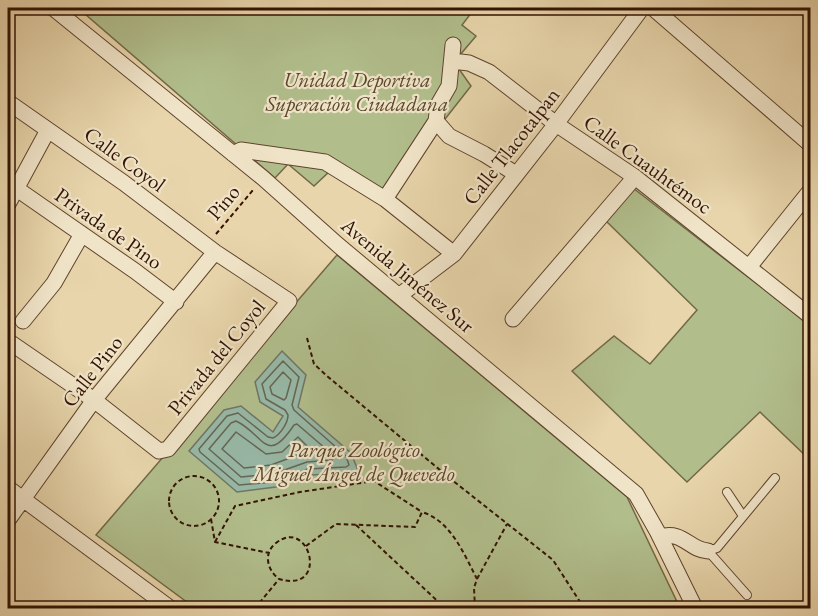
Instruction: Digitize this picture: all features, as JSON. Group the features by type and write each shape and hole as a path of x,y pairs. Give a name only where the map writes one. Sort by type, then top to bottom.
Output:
{"street":[{"name":"Avenida Jiménez Sur","path":"53,8 263,178 339,245 636,494 695,609"},
{"name":"Calle Tlacotalpan","path":"400,295 454,254 556,124 642,8"},
{"path":"653,8 810,144"},
{"name":"Calle Cuauhtémoc","path":"436,121 438,105 448,86 453,53 489,72 556,124 635,177 810,316"},
{"name":"Calle Coyol","path":"8,102 124,183 211,249"},
{"path":"385,199 436,121 449,135 516,174"},
{"path":"8,204 48,130"},
{"path":"233,154 241,150 325,162 385,199 454,254"},
{"path":"513,319 635,177"},
{"name":"Privada de Pino","path":"17,189 176,302"},
{"path":"749,267 810,191"},
{"path":"23,321 54,282 82,234"},
{"name":"Calle Pino","path":"8,520 94,400 176,302 211,249"},
{"name":"Privada del Coyol","path":"94,400 159,451 164,451 289,302 211,249"},
{"path":"8,341 94,400"},
{"path":"8,488 170,609"},
{"path":"660,537 670,534 677,536 700,550 708,551"}],"lane":[{"path":"747,595 708,551 717,548 775,478"},
{"path":"727,492 743,516"}],"path":[{"path":"8,20 16,8"},
{"name":"Pino","path":"211,249 263,178"},
{"path":"307,338 314,363 327,376 553,560 584,609"},
{"path":"193,475 210,480 216,487 219,504 217,512 211,519 205,524 189,526 175,518 169,504 169,496 177,482 193,475"},
{"path":"215,542 235,506 300,492 374,481 422,512 433,515 454,537 477,579"},
{"path":"306,546 336,524 415,527 422,512"},
{"path":"211,519 215,542"},
{"path":"475,609 474,588 477,579 508,523"},
{"path":"356,525 445,609"},
{"path":"284,539 295,539 306,546 311,558 307,572 296,581 288,582 279,579 270,569 269,553 273,546 284,539"},
{"path":"215,542 269,553"},
{"path":"260,609 257,606 279,579"}],"green space":[{"name":"Unidad Deportiva Superación Ciudadana","path":"78,8 475,8 462,25 476,36 454,62 471,86 380,202 330,171 314,186 288,164 275,178"},
{"path":"633,188 810,325 810,460 760,412 687,482 572,371 614,336 650,364 697,310 606,221"},
{"name":"Parque Zoológico Miguel Ángel de Quevedo","path":"337,255 627,497 680,608 195,608 96,535"}],"water":[{"path":"282,351 306,375 298,407 351,453 359,473 310,475 276,487 237,492 189,451 224,410 241,406 273,432 283,416 260,402 255,382"}]}
